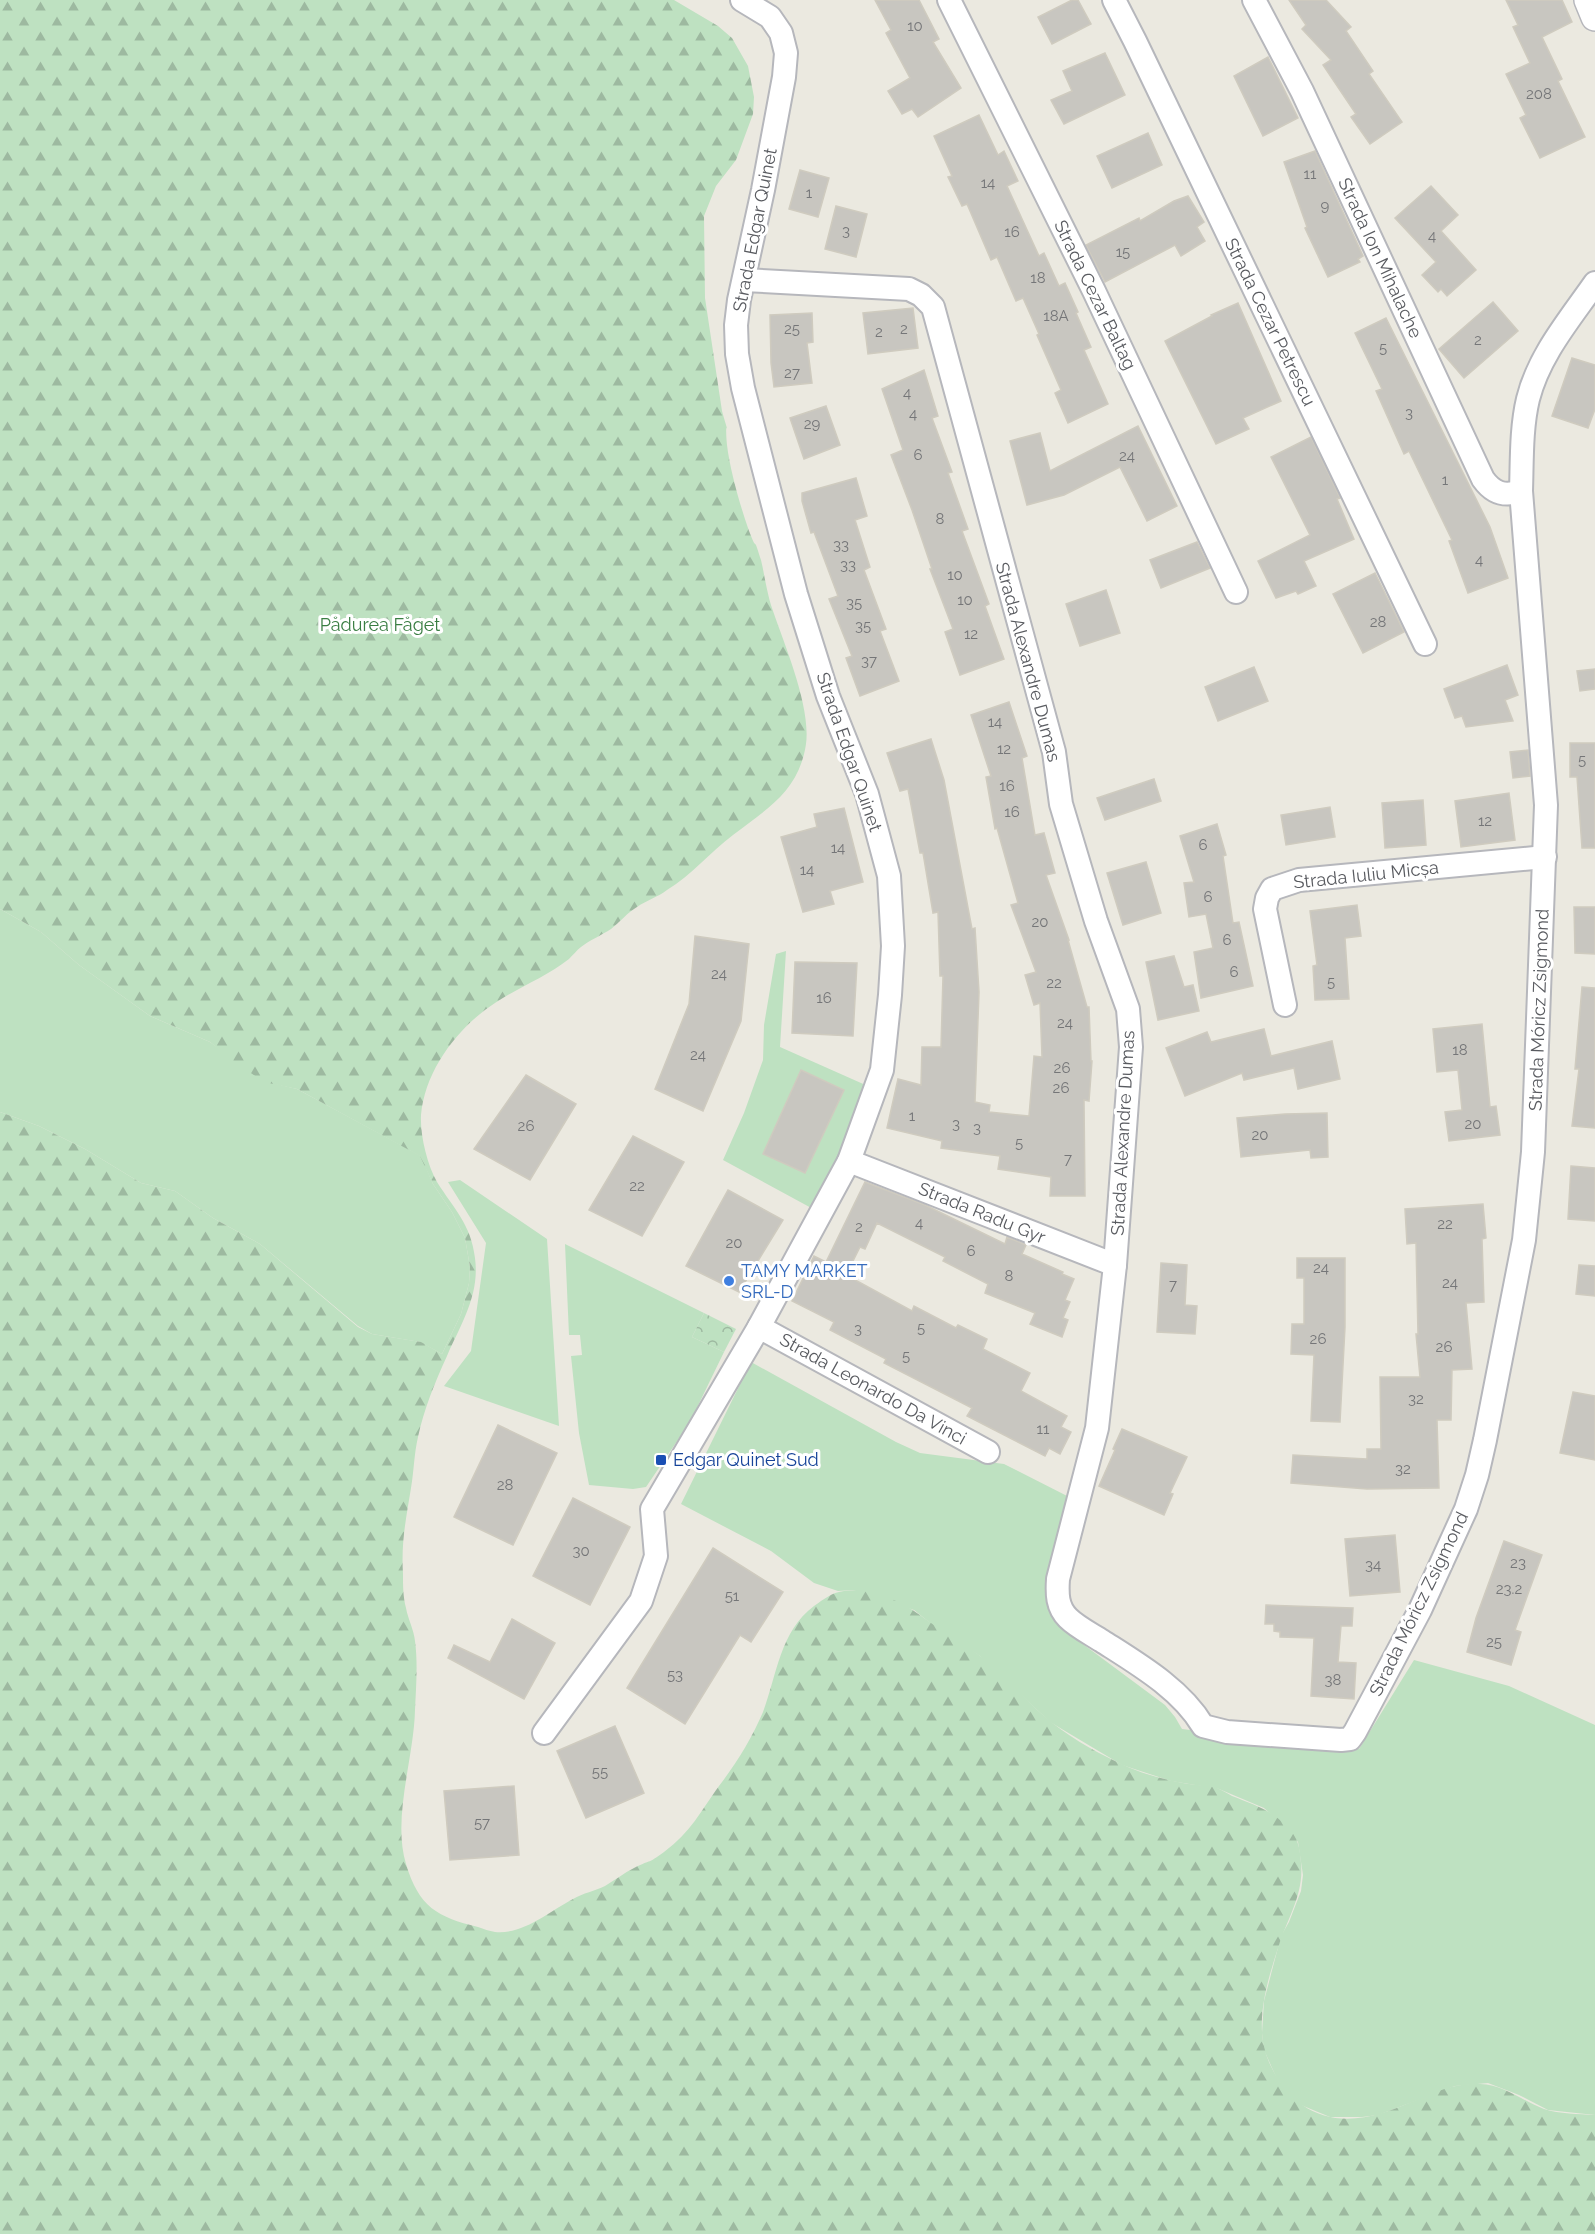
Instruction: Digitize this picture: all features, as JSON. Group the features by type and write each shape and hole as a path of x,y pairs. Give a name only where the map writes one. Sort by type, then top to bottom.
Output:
{"street":[{"name":"Strada Edgar Quinet","path":"544,1733 641,1601 656,1556 652,1509 759,1327 849,1161 882,1070 893,946 889,876 867,794 828,696 796,594 743,388 737,354 736,325 774,134 786,53 781,33 770,18 742,0"},
{"name":"Strada Cezar Baltag","path":"949,0 1094,291 1236,592"},
{"name":"Strada Cezar Petrescu","path":"1114,0 1425,644"},
{"name":"Strada Ion Mihalache","path":"1254,0 1302,91 1483,479 1490,489 1502,494 1521,491"},
{"path":"1588,0 1595,17"},
{"name":"Strada Alexandre Dumas","path":"744,280 909,289 921,295 933,307 1054,752 1061,804 1096,921 1128,1009 1131,1047 1115,1265 1097,1428 1058,1579 1059,1605 1068,1619 1115,1649 1193,1709 1203,1726 1227,1732 1341,1740 1350,1739 1359,1725"},
{"name":"Strada Móricz Zsigmond","path":"1359,1725 1420,1610 1462,1519 1477,1475 1524,1240 1533,1152 1546,805 1521,491 1522,448 1528,399 1547,353 1595,283"},
{"name":"Strada Iuliu Micșa","path":"1285,1005 1264,909 1272,889 1299,880 1545,857"},
{"name":"Strada Radu Gyr","path":"849,1161 1115,1265"},
{"name":"Strada Leonardo Da Vinci","path":"759,1327 988,1452"}],"green space":[{"name":"Pădurea Făget","path":"0,0 674,0 718,26 732,38 748,66 754,97 753,114 736,160 716,186 704,216 705,298 733,476 748,528 761,560 771,605 801,695 807,729 806,744 797,774 770,807 676,884 634,909 611,929 585,944 569,959 542,977 504,997 481,1013 456,1037 436,1066 429,1082 421,1115 425,1149 437,1182 466,1226 473,1246 476,1272 468,1309 434,1386 420,1427 403,1541 404,1595 414,1637 417,1667 414,1729 401,1827 406,1864 417,1891 432,1908 451,1919 495,1932 505,1932 526,1926 577,1897 605,1886 630,1870 652,1860 674,1844 689,1829 732,1769 763,1712 781,1654 803,1616 829,1596 844,1591 865,1591 887,1597 907,1606 987,1661 1044,1716 1061,1730 1089,1747 1125,1766 1149,1775 1217,1788 1264,1809 1285,1824 1294,1835 1300,1854 1300,1885 1266,1989 1262,2033 1264,2048 1278,2079 1301,2104 1330,2117 1346,2119 1382,2113 1454,2086 1480,2084 1497,2087 1550,2111 1595,2115 1595,2234 0,2234 0,1112 39,1126 85,1149 141,1183 175,1191 213,1218 260,1244 358,1327 372,1334 421,1342 442,1354 461,1314 469,1283 470,1267 465,1238 452,1212 433,1184 420,1156 297,1089 264,1082 210,1042 150,1016 79,965 41,932 0,909"},
{"path":"0,909 41,932 79,965 150,1016 210,1042 264,1081 297,1089 421,1156 433,1184 452,1212 465,1238 470,1267 469,1283 461,1314 442,1354 420,1342 372,1334 358,1326 260,1244 213,1218 175,1191 141,1183 85,1149 39,1126 0,1112"},
{"path":"786,951 780,1047 870,1087 815,1210 723,1160 744,1113 763,1060 764,1025 776,954"},
{"path":"460,1180 547,1239 559,1426 444,1386 471,1351 486,1243 448,1182"},
{"path":"565,1244 704,1313 692,1337 724,1352 690,1422 646,1487 633,1489 589,1485 579,1433 571,1356 582,1355 580,1335 569,1335"},
{"path":"704,1313 736,1329 724,1352 692,1337"},
{"path":"751,1362 920,1453 1004,1464 1075,1500 1053,1604 1068,1633 1165,1705 1182,1729 1359,1749 1414,1660 1509,1686 1595,1725 1595,2115 1548,2110 1488,2083 1455,2086 1378,2115 1362,2117 1330,2117 1301,2105 1288,2095 1277,2079 1264,2050 1262,2033 1264,2001 1281,1936 1301,1891 1303,1875 1298,1842 1264,1808 1219,1789 1171,1781 1122,1765 1050,1722 980,1656 939,1630 914,1610 853,1590 838,1591 814,1583 771,1551 681,1504"}],"building":[{"path":"875,0 919,0 939,39 933,42 961,88 918,117 912,109 902,114 888,91 910,78 886,33 891,30"},
{"path":"1072,0 1078,0 1091,24 1052,44 1038,17"},
{"path":"1289,0 1326,0 1351,27 1346,31 1373,71 1369,74 1402,122 1370,144 1351,117 1356,114 1323,65 1331,60 1302,29 1306,25"},
{"path":"1506,0 1562,0 1572,22 1542,37 1562,79 1558,81 1585,137 1540,158 1520,118 1526,115 1506,74 1530,63 1513,27 1518,25"},
{"path":"1105,53 1125,95 1064,124 1051,100 1072,91 1063,71"},
{"path":"1268,57 1298,118 1263,136 1234,76"},
{"path":"979,115 998,155 1004,151 1018,181 1007,186 1039,256 1044,253 1059,286 1065,283 1078,312 1076,313 1091,347 1084,350 1108,404 1068,423 1055,393 1061,390 1023,298 1016,301 997,257 991,260 967,204 962,206 948,177 952,176 934,136"},
{"path":"1148,133 1162,165 1112,188 1097,156"},
{"path":"1315,151 1363,256 1358,259 1360,262 1328,277 1305,228 1307,227 1284,162"},
{"path":"800,170 829,178 818,217 789,209"},
{"path":"1431,186 1458,215 1441,231 1476,270 1447,296 1441,289 1438,292 1422,275 1436,262 1395,218"},
{"path":"1188,196 1204,222 1197,227 1205,241 1181,256 1175,245 1105,282 1086,245"},
{"path":"836,206 867,214 856,257 825,249"},
{"path":"1493,302 1518,331 1464,378 1439,349"},
{"path":"1238,303 1281,401 1243,418 1249,429 1216,444 1165,341 1211,315"},
{"path":"913,308 918,348 868,354 863,313"},
{"path":"812,313 813,342 807,343 812,383 774,387 770,315"},
{"path":"1386,318 1490,527 1508,578 1468,593 1449,541 1452,540 1409,451 1404,454 1376,391 1382,389 1355,333"},
{"path":"1572,358 1595,365 1595,409 1588,428 1552,416"},
{"path":"924,370 938,416 932,418 952,472 948,473 968,529 962,531 989,604 985,606 1004,659 960,675 945,632 953,629 891,455 903,450 882,389"},
{"path":"826,406 840,445 804,459 790,418"},
{"path":"1138,426 1177,506 1147,521 1120,467 1064,495 1027,505 1010,441 1040,433 1050,471"},
{"path":"1311,437 1340,498 1337,499 1354,539 1304,561 1316,586 1298,594 1296,591 1276,598 1258,561 1310,535 1271,457"},
{"path":"856,478 867,516 855,520 870,567 864,570 886,629 880,631 899,681 860,696 846,658 852,656 829,599 838,596 814,532 811,533 802,501 802,493"},
{"path":"1197,542 1210,568 1161,588 1150,560"},
{"path":"1375,573 1404,632 1363,653 1333,594"},
{"path":"1106,590 1120,633 1080,646 1066,604"},
{"path":"1507,665 1518,695 1505,700 1513,721 1466,727 1462,716 1455,718 1444,689"},
{"path":"1254,667 1268,701 1218,721 1205,687"},
{"path":"1595,669 1595,689 1580,691 1577,671"},
{"path":"1009,702 1027,756 1022,758 1035,835 1044,833 1055,873 1046,875 1069,940 1087,1007 1089,1007 1092,1061 1089,1101 1084,1100 1085,1196 1050,1196 1051,1177 998,1169 1000,1156 941,1148 942,1141 887,1128 898,1079 921,1085 922,1047 941,1047 943,976 940,976 938,912 933,913 923,853 920,853 908,789 900,791 887,753 931,739 944,780 972,929 975,928 979,992 975,1102 990,1105 989,1112 1029,1116 1034,1056 1042,1057 1040,1003 1034,1005 1025,975 1036,972 1011,905 1018,903 997,828 995,829 986,777 991,776 971,715"},
{"path":"1570,743 1595,743 1595,848 1582,848 1577,777 1570,777"},
{"path":"1528,750 1530,776 1513,778 1510,752"},
{"path":"1154,779 1161,801 1105,820 1097,798"},
{"path":"1509,793 1515,840 1461,847 1455,801"},
{"path":"1423,800 1426,845 1385,848 1382,803"},
{"path":"1330,807 1335,837 1286,845 1281,815"},
{"path":"844,808 863,882 830,891 834,904 803,912 781,837 817,827 814,814"},
{"path":"1217,824 1226,855 1223,856 1233,923 1239,922 1253,986 1201,998 1194,952 1213,948 1206,914 1189,917 1184,883 1194,882 1180,836"},
{"path":"1146,862 1161,913 1123,925 1107,873"},
{"path":"1357,905 1361,936 1345,938 1349,999 1315,1000 1313,966 1317,965 1310,911"},
{"path":"1574,907 1595,907 1595,954 1575,953"},
{"path":"695,936 749,944 741,1021 703,1111 655,1089 689,1004"},
{"path":"1174,956 1184,987 1193,985 1199,1011 1158,1020 1146,962"},
{"path":"795,962 857,963 853,1036 792,1033"},
{"path":"1582,987 1595,988 1595,1128 1572,1126 1579,1069 1575,1069"},
{"path":"1482,1024 1490,1107 1496,1106 1500,1135 1449,1141 1445,1112 1462,1110 1458,1070 1437,1072 1433,1029"},
{"path":"1264,1029 1271,1056 1332,1041 1340,1079 1298,1089 1294,1068 1244,1080 1242,1073 1185,1096 1166,1048 1207,1032 1211,1042"},
{"path":"801,1070 844,1090 805,1173 763,1154"},
{"path":"526,1075 576,1104 530,1180 474,1149"},
{"path":"1327,1113 1328,1157 1311,1158 1310,1150 1241,1157 1237,1118"},
{"path":"633,1136 684,1162 642,1236 589,1210"},
{"path":"1571,1166 1595,1168 1595,1221 1568,1219"},
{"path":"865,1182 925,1205 1005,1244 1007,1237 1026,1245 1022,1254 1074,1279 1065,1300 1070,1302 1063,1318 1068,1320 1062,1337 1030,1324 1035,1313 985,1293 988,1284 943,1261 945,1257 877,1223 865,1249 860,1247 846,1275 912,1311 914,1306 956,1328 958,1325 987,1339 983,1349 1030,1373 1021,1391 1067,1416 1061,1427 1071,1432 1060,1454 1049,1448 1045,1456 967,1416 972,1408 884,1363 886,1359 830,1330 834,1322 792,1301 814,1256 826,1262"},
{"path":"728,1190 783,1220 739,1292 686,1266"},
{"path":"1483,1204 1486,1238 1482,1239 1484,1302 1466,1303 1472,1369 1452,1370 1451,1420 1437,1420 1439,1488 1367,1489 1291,1483 1293,1455 1367,1459 1367,1449 1381,1449 1380,1377 1420,1377 1416,1334 1418,1334 1416,1243 1407,1244 1405,1209"},
{"path":"1297,1258 1345,1258 1345,1327 1340,1422 1311,1421 1314,1355 1291,1354 1292,1324 1304,1324 1304,1278 1297,1278"},
{"path":"1161,1263 1187,1265 1185,1305 1197,1306 1195,1334 1157,1332"},
{"path":"1579,1265 1595,1266 1595,1296 1576,1294"},
{"path":"1573,1392 1595,1396 1595,1460 1560,1453"},
{"path":"498,1425 557,1453 513,1545 454,1517"},
{"path":"1122,1429 1187,1457 1170,1493 1173,1494 1164,1515 1099,1486"},
{"path":"573,1498 630,1527 590,1605 533,1576"},
{"path":"1395,1535 1400,1592 1350,1596 1345,1539"},
{"path":"1504,1541 1542,1555 1515,1630 1521,1632 1511,1665 1467,1652 1476,1618"},
{"path":"713,1548 783,1592 751,1642 740,1635 685,1724 627,1688"},
{"path":"1266,1605 1353,1608 1352,1626 1341,1626 1338,1662 1356,1663 1354,1699 1311,1696 1314,1638 1280,1637 1280,1632 1274,1631 1274,1624 1265,1624"},
{"path":"512,1619 555,1643 524,1699 448,1658 454,1645 490,1662"},
{"path":"615,1726 644,1793 586,1818 557,1751"},
{"path":"514,1786 519,1855 450,1860 444,1791"}],"place":[{"name":"TAMY MARKET SRL-D","path":"729,1281"},
{"name":"Edgar Quinet Sud","path":"661,1460"}]}
